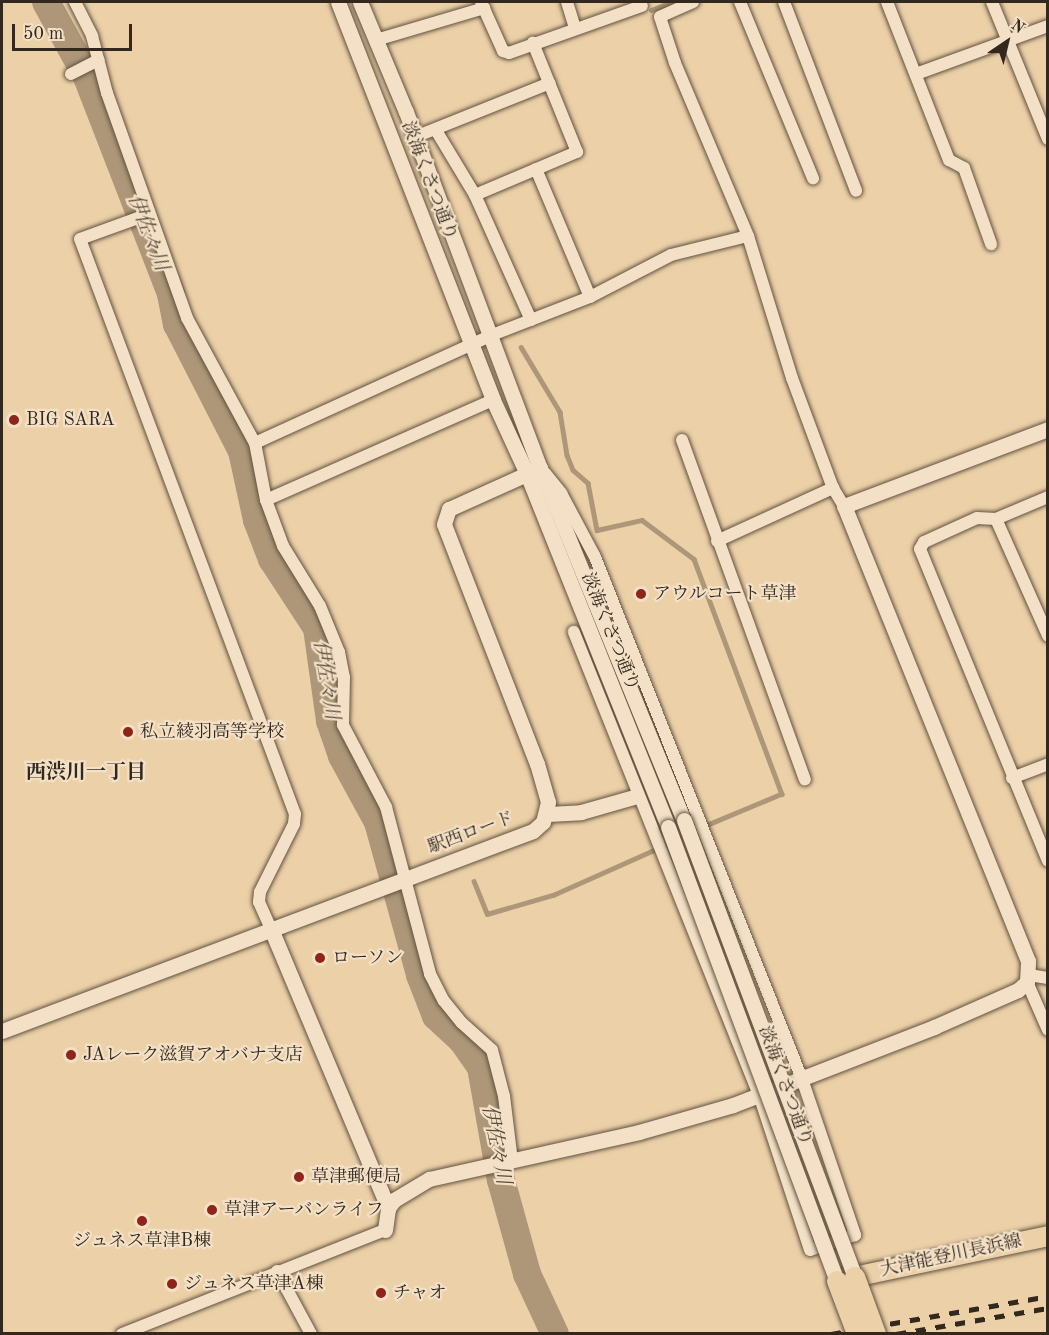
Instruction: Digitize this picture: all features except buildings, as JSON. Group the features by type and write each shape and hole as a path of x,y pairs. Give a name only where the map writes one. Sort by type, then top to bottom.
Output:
{"main road":[{"name":"大津能登川長浜線","path":"876,1334 846,1279 1047,1236"},
{"path":"846,1279 857,1334"}],"street":[{"path":"75,2 92,36 148,214 196,338 255,443 266,500 283,546 320,606 335,640 344,677 344,725 386,807 430,974 444,1001 462,1023 492,1050 504,1096 509,1161"},
{"name":"淡海くさつ通り","path":"338,2 493,400 533,471 684,820 846,1279"},
{"name":"淡海くさつ通り","path":"360,2 416,137 492,335 533,471 668,827 846,1279"},
{"path":"567,2 575,28"},
{"path":"376,40 483,5 503,51 533,43 641,4 654,17 660,17 693,2"},
{"path":"740,2 813,178"},
{"path":"784,2 856,191"},
{"path":"887,2 949,160 963,168 991,244"},
{"path":"992,2 1047,139"},
{"path":"660,17 675,63 748,236 792,378 833,488 844,506 1028,961 1028,979 1047,1030"},
{"path":"916,74 1047,26"},
{"path":"475,195 577,152 533,43"},
{"path":"71,74 99,60"},
{"path":"416,137 437,132 444,125 550,83"},
{"path":"437,132 475,195 531,320"},
{"path":"536,169 590,297"},
{"path":"122,1334 385,1230 388,1208 259,902 260,892 294,824 295,814 80,240 148,214"},
{"path":"255,443 473,347 492,335 590,297 671,255 748,236"},
{"path":"266,500 493,400"},
{"path":"844,506 1047,429"},
{"path":"682,440 717,541 776,690 805,779"},
{"path":"574,632 637,796 699,939 759,1095 810,1250 855,1235 802,1079 595,557 561,493 533,471 449,509 444,524 537,764 547,792 548,814 581,812 637,796"},
{"path":"717,541 833,488"},
{"path":"1047,497 996,519 977,518 924,542 920,549 1047,861"},
{"path":"996,519 1047,636"},
{"path":"1012,778 1047,764"},
{"name":"駅西ロード","path":"2,1031 533,831 548,814"},
{"path":"388,1208 404,1192 429,1179 639,1132 759,1095 945,1022 1018,990 1028,979 1047,978"},
{"path":"277,1271 311,1334"}],"waterway":[{"name":"伊佐々川","path":"46,2 87,77 171,294 177,324 242,451 257,520 272,559 317,628 330,721 342,756 378,822 420,975 436,1016 462,1040 481,1067 501,1180 527,1274 555,1334"},
{"path":"651,10 672,2"},
{"path":"521,347 560,412 567,455 573,470 588,483 597,530 642,520 694,559 782,794 703,827"},
{"path":"474,881 487,914 553,895 688,835"}],"railway":[{"path":"831,1334 1048,1296"},
{"path":"896,1334 1048,1308"}],"place":[{"name":"BIG SARA","path":"14,420"},
{"name":"アウルコート草津","path":"641,594"},
{"name":"私立綾羽高等学校","path":"128,732"},
{"name":"ローソン","path":"320,958"},
{"name":"JAレーク滋賀アオバナ支店","path":"71,1055"},
{"name":"草津郵便局","path":"299,1177"},
{"name":"草津アーバンライフ","path":"212,1210"},
{"name":"ジュネス草津B棟","path":"142,1221"},
{"name":"ジュネス草津A棟","path":"172,1284"},
{"name":"チャオ","path":"381,1293"}],"district":[{"name":"西渋川一丁目","path":"86,773"}]}
